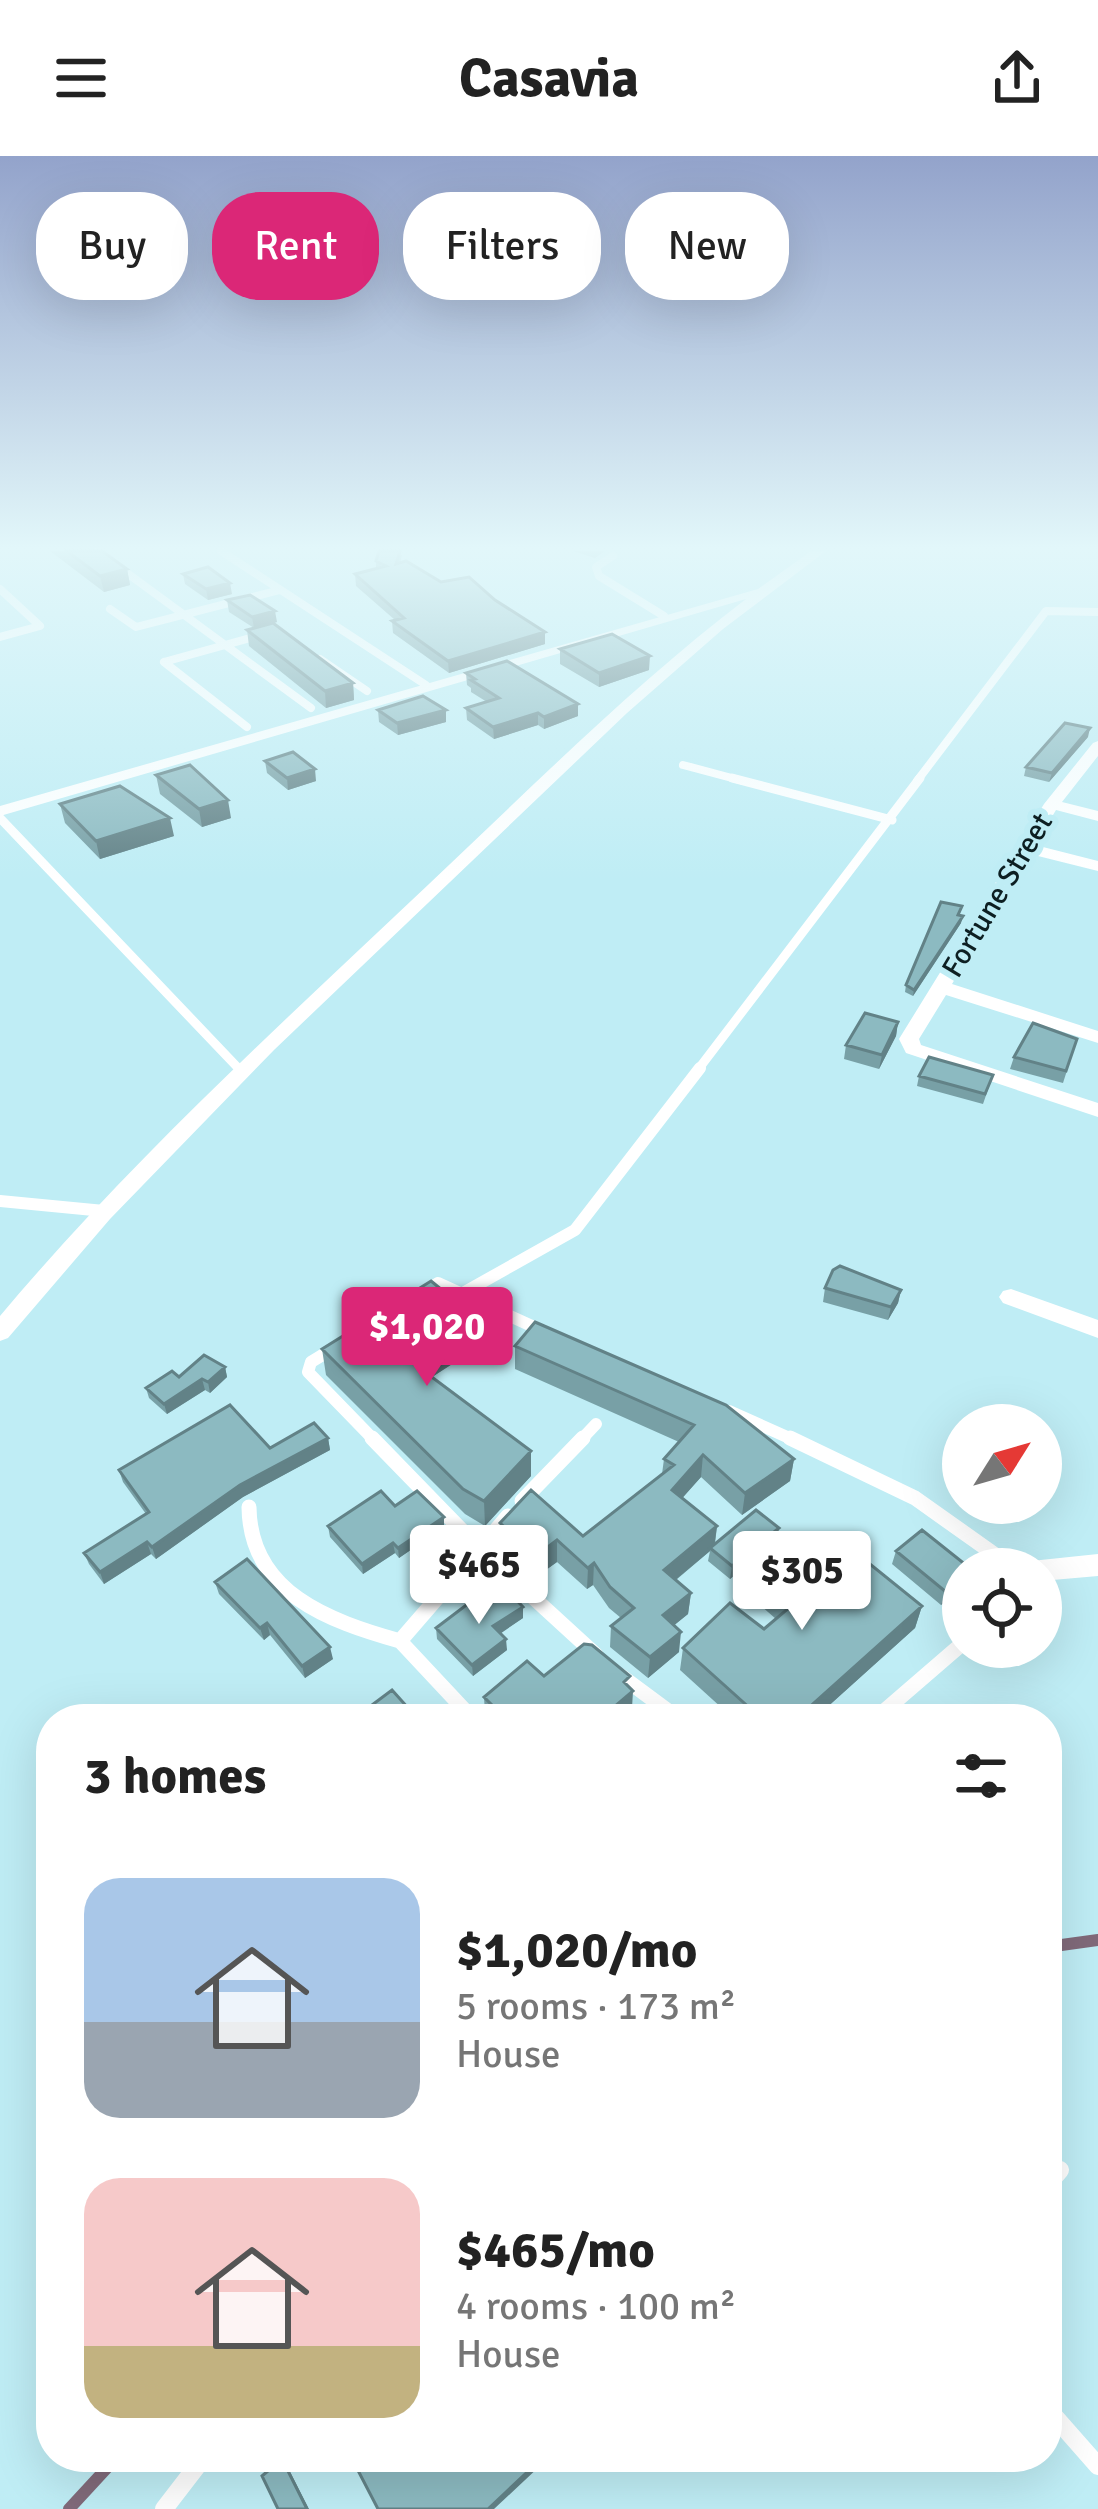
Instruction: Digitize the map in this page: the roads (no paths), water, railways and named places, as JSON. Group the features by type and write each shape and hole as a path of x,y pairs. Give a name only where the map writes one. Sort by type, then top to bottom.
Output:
{"street":[{"path":"0,814 509,661"},
{"path":"0,1331 104,1211 241,1071 680,661"},
{"name":"Fortune Street","path":"1098,746 1091,763 1052,804 909,1039 913,1049 1098,1109"},
{"path":"1052,804 1098,816"},
{"path":"1025,848 1098,866"},
{"path":"941,987 1098,1037"},
{"path":"1011,1298 1098,1330"},
{"path":"1062,1568 1098,1565"}],"lane":[{"path":"168,661 164,662 247,728"},
{"path":"246,661 311,708"},
{"path":"322,661 368,691"},
{"path":"388,661 425,685"},
{"path":"463,1293 575,1230 1009,661"},
{"path":"682,765 892,820"},
{"path":"0,814 241,1071"},
{"path":"0,1201 104,1211"},
{"path":"402,1306 438,1283 562,1339"},
{"path":"347,1339 311,1362 308,1372 478,1547 610,1668 659,1704"},
{"path":"705,1400 899,1490 992,1548"},
{"path":"400,1641 478,1547 596,1424"},
{"path":"249,1507 245,1532 258,1559 275,1578 338,1623 400,1641 459,1704"},
{"path":"892,1704 942,1661"},
{"path":"1062,2425 1098,2466"},
{"path":"164,2509 193,2472"}],"waterway":[{"path":"1062,1945 1098,1940"},
{"path":"69,2509 103,2472"}]}
